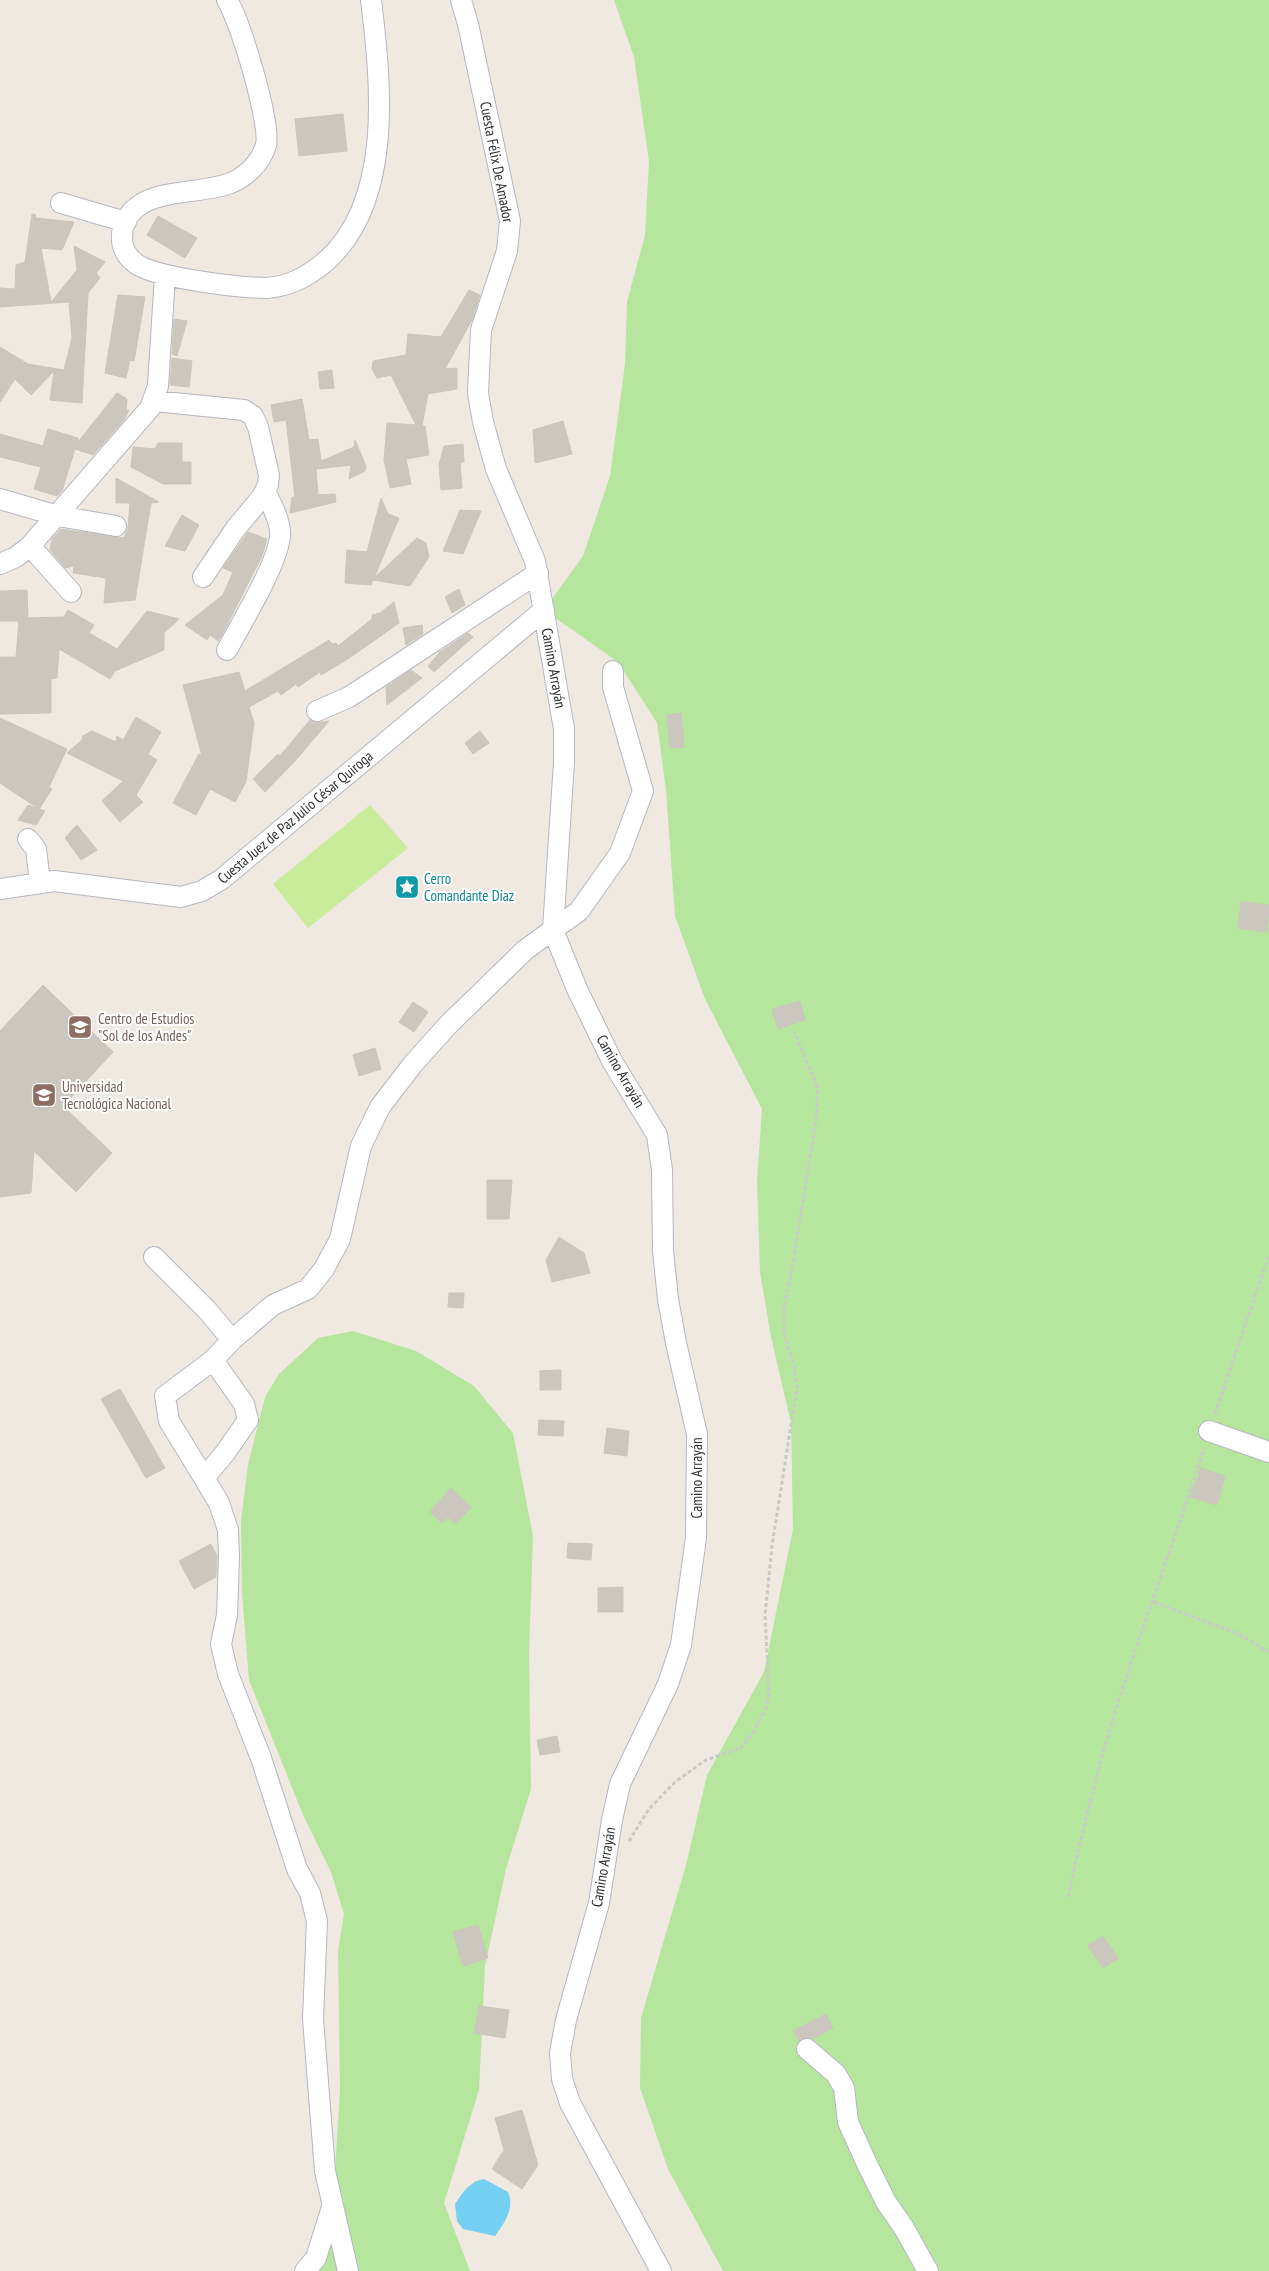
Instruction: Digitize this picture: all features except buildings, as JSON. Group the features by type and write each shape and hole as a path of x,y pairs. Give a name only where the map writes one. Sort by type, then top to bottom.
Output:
{"street":[{"path":"227,0 236,18 266,124 266,145 262,155 248,172 230,183 147,201 131,213 126,222 122,241 129,258 145,269 165,275 254,288 280,287 306,276 342,245 364,204 375,156 379,71 371,0"},
{"name":"Cuesta Félix De Amador","path":"461,0 468,24 510,221 507,251 481,330 479,402 496,468 528,540 538,573 544,610"},
{"path":"62,203 126,222"},
{"path":"0,564 16,557 30,546 146,415 154,401 158,386 165,275"},
{"path":"154,401 239,409 249,412 258,427 269,475 266,492 203,577"},
{"path":"227,650 273,561 280,541 279,522 266,492"},
{"path":"0,499 58,516 116,526"},
{"path":"30,546 71,592"},
{"path":"317,711 350,697 538,573"},
{"name":"Cuesta Juez de Paz Julio César Quiroga","path":"0,889 40,882 69,882 172,897 192,895 212,885 544,610"},
{"name":"Camino Arrayán","path":"544,610 564,740 553,930 577,989 612,1061 657,1135 662,1170 663,1251 668,1299 697,1434 696,1538 681,1645 668,1684 620,1784 612,1820 599,1903 566,2020 560,2053 562,2079 570,2103 661,2271"},
{"path":"348,2271 325,2171 313,2019 317,1922 310,1893 297,1868 262,1758 228,1674 221,1644 226,1615 229,1558 228,1530 219,1503 169,1421 165,1396 213,1360 232,1340 273,1305 308,1290 324,1269 340,1239 361,1146 380,1107 413,1064 448,1025 525,950 579,911 620,853 643,791 613,687 613,671"},
{"path":"28,839 36,849 40,882"},
{"path":"154,1256 207,1310 232,1340"},
{"path":"204,1478 225,1453 248,1420 244,1404 213,1360"},
{"path":"1209,1431 1269,1452"},
{"path":"807,2049 836,2074 844,2088 848,2122 867,2164 886,2202 904,2228 928,2271"},
{"path":"305,2271 316,2258 332,2206"}],"path":[{"path":"625,1846 649,1809 675,1782 706,1760 741,1748 754,1731 767,1706 769,1694 765,1615 772,1546 797,1387 794,1366 784,1334 784,1306 817,1115 817,1086 794,1031"},
{"path":"1068,1897 1083,1828 1109,1731 1269,1256"},
{"path":"1154,1602 1239,1634 1269,1652"}],"green space":[{"path":"614,0 1269,0 1269,2271 723,2271 668,2169 640,2088 641,2018 686,1865 707,1775 764,1672 793,1529 791,1423 771,1337 760,1272 757,1181 762,1109 705,999 675,916 666,790 657,723 618,662 544,610 583,556 610,476 625,364 627,302 645,235 649,161 634,57"},
{"path":"370,805 408,848 308,928 273,884"},
{"path":"353,1331 416,1351 474,1386 513,1433 533,1536 529,1652 531,1789 506,1869 485,1966 479,2090 444,2203 470,2271 317,2271 332,2217 340,2090 338,1951 344,1914 331,1872 303,1815 249,1680 242,1593 241,1521 248,1465 265,1397 279,1374 318,1338"}],"water":[{"path":"484,2179 508,2192 510,2198 508,2215 495,2236 463,2229 457,2221 455,2204 464,2191 475,2182"}],"place":[{"name":"Cerro Comandante Díaz","path":"407,887"},
{"name":"Centro de Estudios \"Sol de los Andes\"","path":"80,1027"},
{"name":"Universidad Tecnológica Nacional","path":"44,1095"}]}
